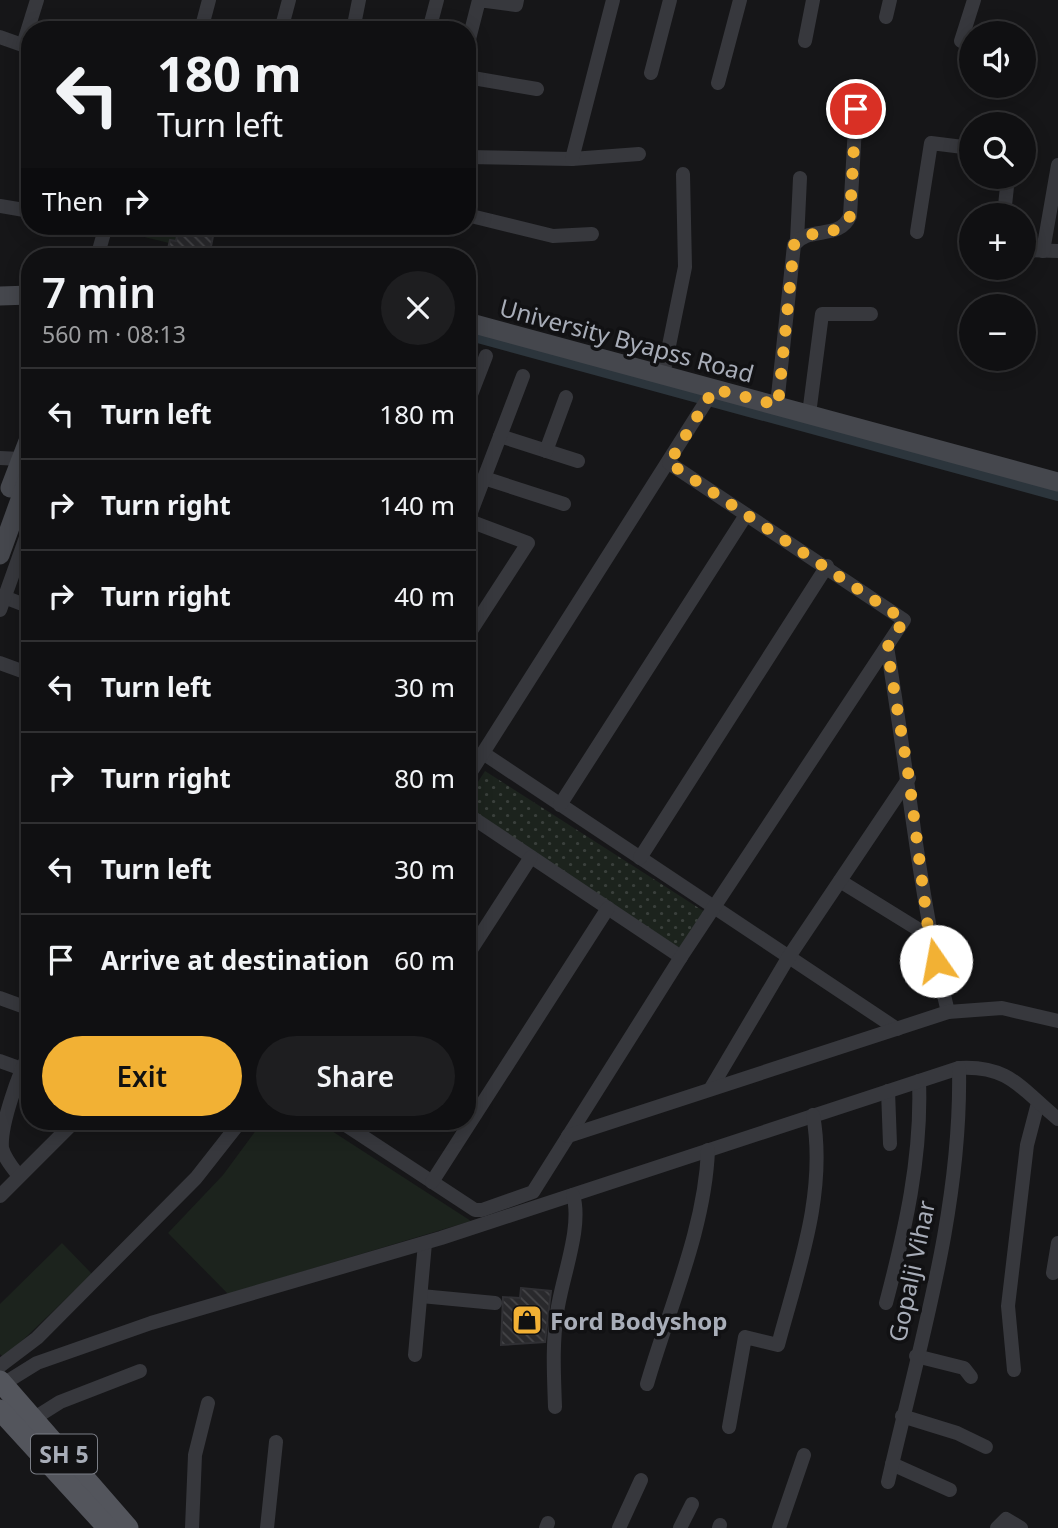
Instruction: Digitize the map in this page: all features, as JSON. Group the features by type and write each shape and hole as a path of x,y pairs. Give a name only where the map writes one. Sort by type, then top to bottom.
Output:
{"main road":[{"path":"0,296 21,295"},
{"name":"University Byapss Road","path":"476,324 663,375 712,394 778,405 1058,482"},
{"path":"0,515 21,473"},
{"path":"0,555 21,479"},
{"name":"SH 5","path":"1,1379 128,1528"},
{"path":"0,1410 108,1528"}],"street":[{"path":"32,21 37,0"},
{"path":"203,21 209,0"},
{"path":"283,21 289,0"},
{"path":"355,21 359,0"},
{"path":"431,21 437,0"},
{"path":"474,21 479,0 516,5 517,0"},
{"path":"572,159 613,0"},
{"path":"651,73 670,0"},
{"path":"718,83 740,0"},
{"path":"805,41 813,0"},
{"path":"886,17 890,0"},
{"path":"967,21 974,0"},
{"path":"0,37 21,44"},
{"path":"476,79 537,89"},
{"path":"797,241 802,236 841,230 847,224 850,216 856,109"},
{"path":"917,232 931,143 959,146"},
{"path":"476,157 572,159 639,154"},
{"path":"1051,251 1058,164"},
{"path":"663,375 685,267 683,174"},
{"path":"778,405 797,241 800,178"},
{"path":"0,206 21,210"},
{"path":"476,217 553,236 592,234"},
{"path":"809,414 822,314 871,314"},
{"path":"476,382 486,356"},
{"path":"476,499 523,376"},
{"path":"476,764 712,394"},
{"path":"546,451 566,397"},
{"path":"500,436 578,461"},
{"path":"0,458 21,464"},
{"path":"358,1130 475,1210 533,1192 681,957 904,620 827,566 669,463"},
{"path":"484,478 564,504"},
{"path":"560,805 746,515"},
{"path":"476,523 528,543 476,623"},
{"path":"21,551 2,604 21,606"},
{"path":"640,858 827,566"},
{"path":"887,648 909,778 929,936 948,1012"},
{"path":"0,663 21,671"},
{"path":"484,752 897,1029"},
{"path":"711,1088 788,958 909,778"},
{"path":"476,820 681,957"},
{"path":"476,942 531,857"},
{"path":"840,881 929,936"},
{"path":"476,1114 608,908"},
{"path":"0,998 21,1006"},
{"path":"568,1136 948,1012 1002,1008 1058,1021"},
{"path":"0,1061 21,1069"},
{"path":"1,1379 37,1363 151,1323 425,1243 959,1068 980,1067 999,1071 1058,1119"},
{"name":"Gopalji Vihar","path":"888,1482 916,1356 931,1307 960,1125 959,1068"},
{"path":"19,1176 6,1159 1,1144 5,1102 21,1071"},
{"path":"886,1303 906,1229 921,1119 919,1081"},
{"path":"888,1091 890,1144"},
{"path":"1014,1370 1008,1306 1027,1145 1038,1103"},
{"path":"729,1427 745,1337 778,1345 789,1307 806,1243 819,1167 813,1115"},
{"path":"0,1196 66,1130"},
{"path":"1,1379 37,1338 196,1178 234,1130"},
{"path":"432,1182 465,1130"},
{"path":"648,1384 697,1227 705,1191 708,1150"},
{"path":"555,1407 552,1352 575,1220 573,1195"},
{"path":"415,1355 425,1243"},
{"path":"1053,1272 1058,1243"},
{"path":"421,1296 495,1303"},
{"path":"916,1356 964,1368 971,1377"},
{"path":"33,1419 60,1402 140,1371"},
{"path":"192,1528 195,1455 208,1403"},
{"path":"902,1416 957,1433 986,1447"},
{"path":"267,1528 276,1442"},
{"path":"779,1528 804,1455"},
{"path":"892,1464 950,1490"},
{"path":"619,1528 642,1480"},
{"path":"680,1528 692,1504"},
{"path":"998,1528 1006,1519 1021,1528"}],"shaded area":[{"path":"136,235 177,235 176,241 170,240 169,243"},
{"path":"485,771 705,912 681,949 476,818 476,785"},
{"path":"256,1130 330,1130 471,1221 228,1294 168,1233 223,1175"},
{"path":"62,1243 92,1274 4,1358 0,1354 0,1304"}],"building":[{"path":"177,235 213,235 211,248 168,248 170,240 176,241"},
{"name":"Ford Bodyshop","path":"521,1288 551,1291 545,1342 501,1345 503,1297 520,1298"}],"waterway":[{"path":"476,335 1058,494"}],"place":[{"name":"Ford Bodyshop","path":"527,1320"}],"route":[{"path":"856,109 850,216 847,224 841,230 802,236 794,245 778,405 714,389 669,463 827,566 904,620 887,648 909,778 929,936 936,961"}]}
